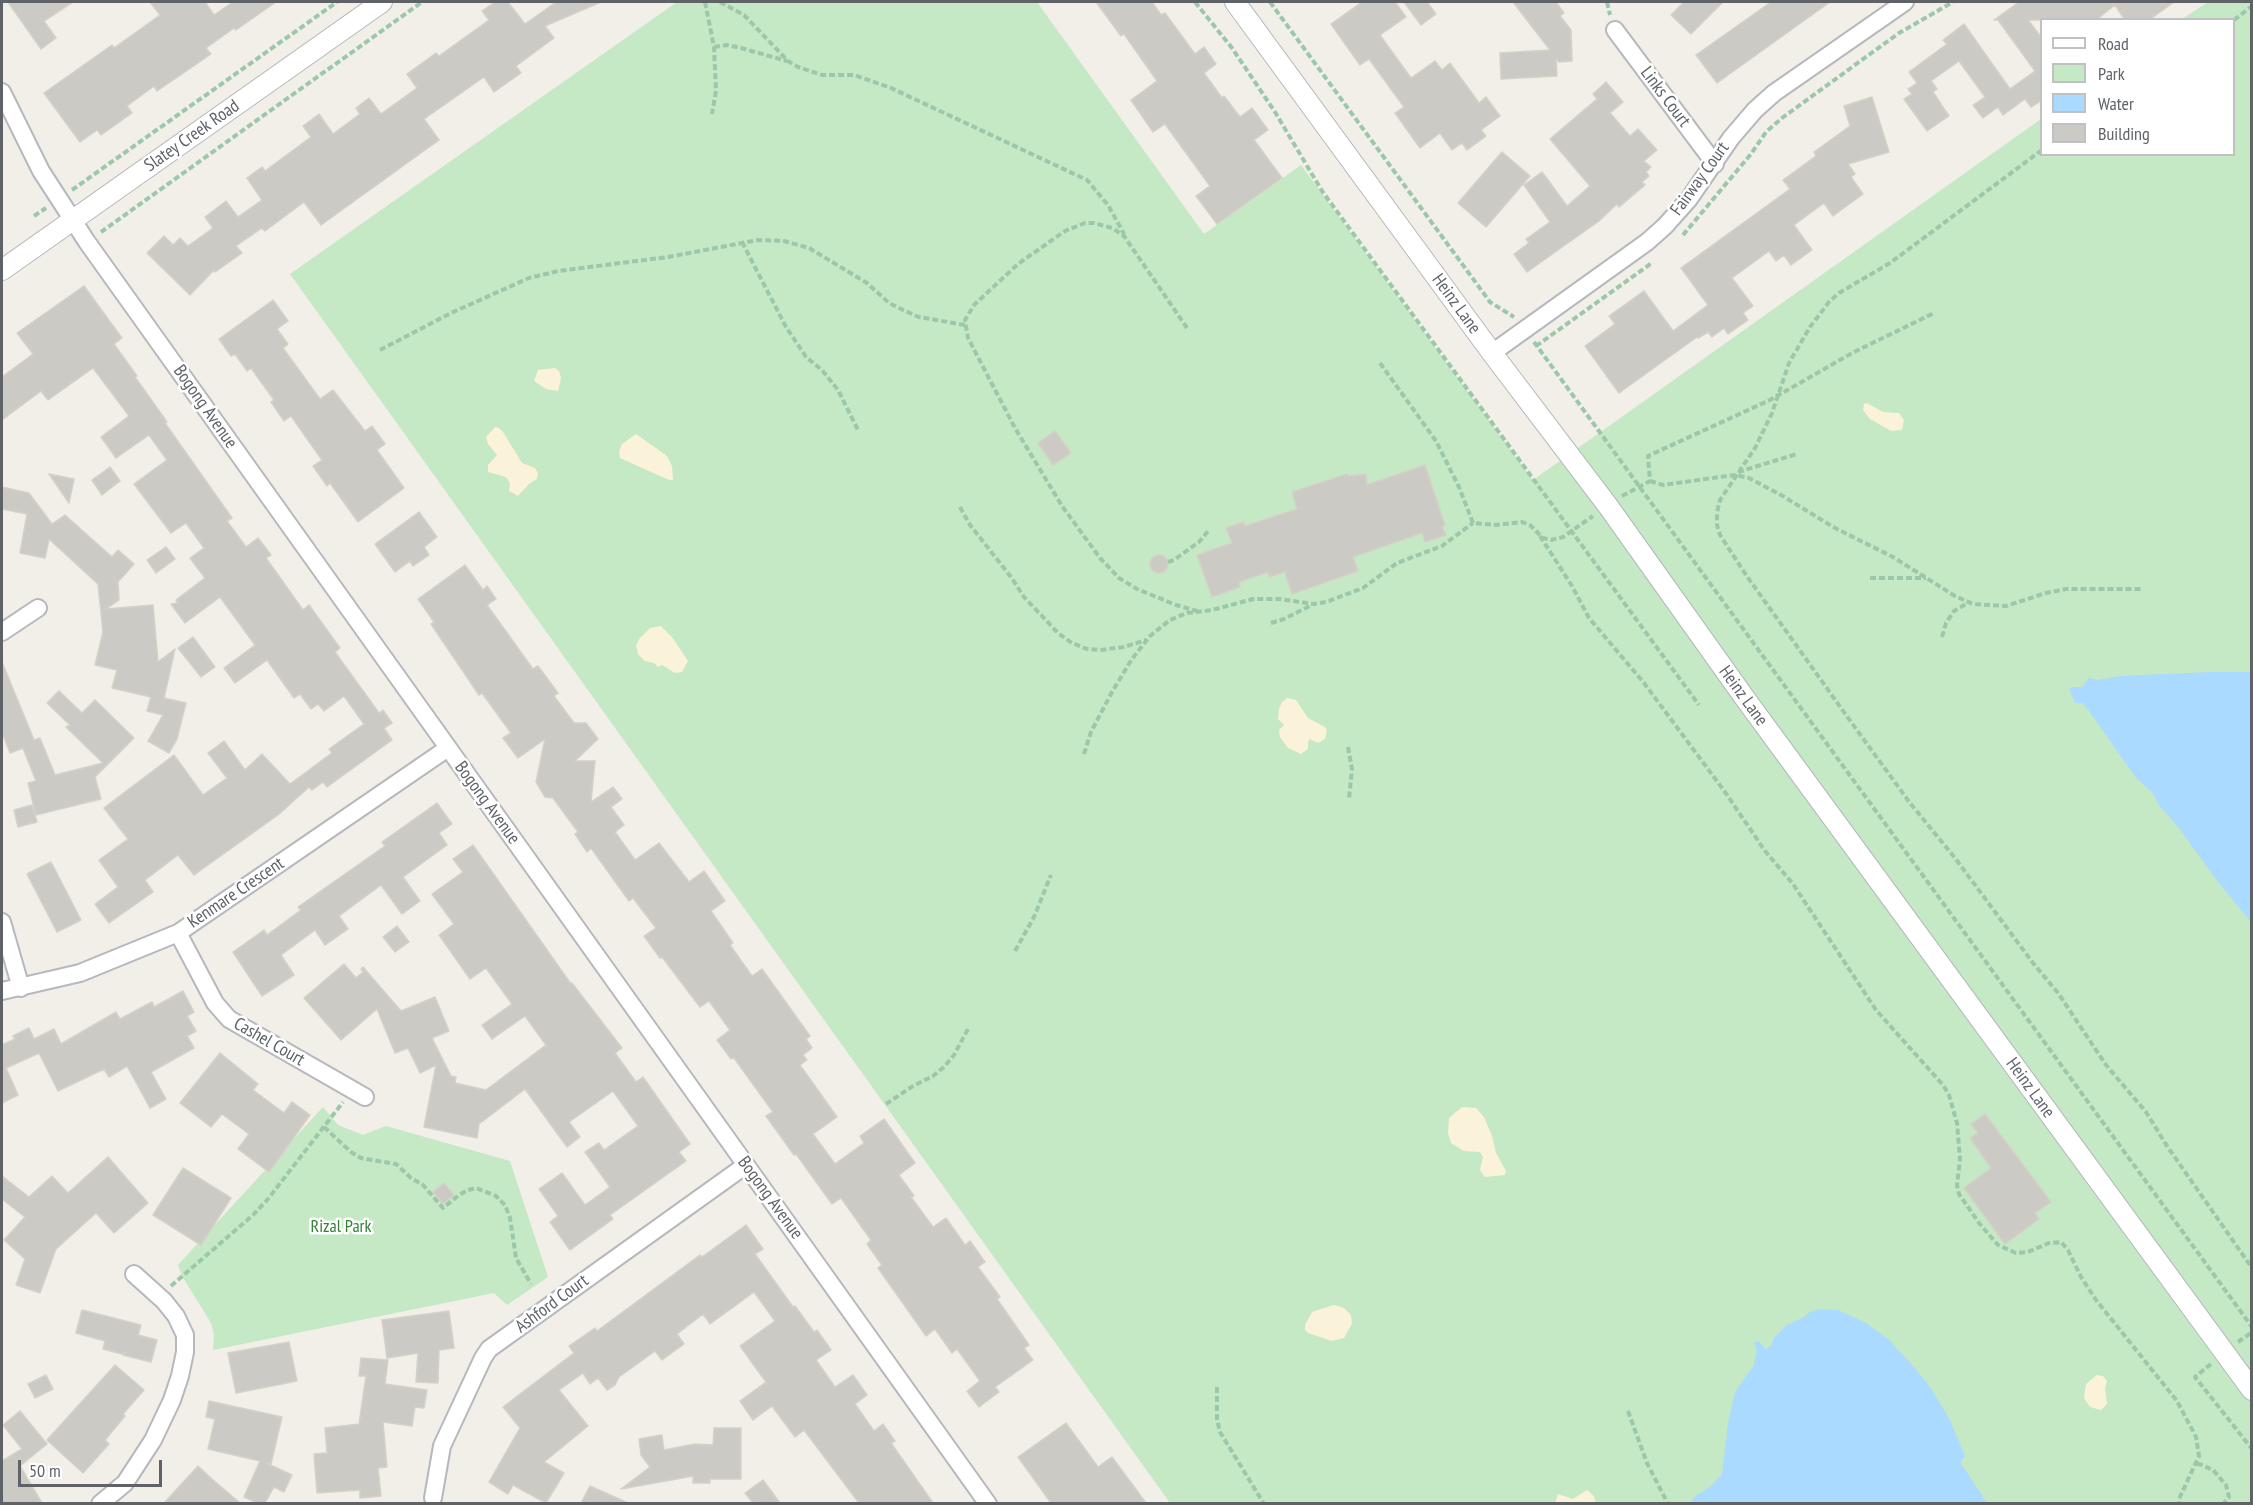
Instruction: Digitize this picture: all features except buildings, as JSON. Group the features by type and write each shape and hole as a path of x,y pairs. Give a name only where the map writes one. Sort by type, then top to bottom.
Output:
{"street":[{"name":"Slatey Creek Road","path":"2,270 382,2"},
{"name":"Heinz Lane","path":"1235,2 1492,353 1608,506 1744,697 2252,1390"},
{"name":"Fairway Court","path":"1492,353 1634,252 1665,226 1699,187 1740,126 1762,103 1905,2"},
{"name":"Links Court","path":"1615,30 1715,164"},
{"name":"Bogong Avenue","path":"2,92 33,157 87,242 988,1503"},
{"path":"2,632 38,608"},
{"name":"Kenmare Crescent","path":"2,991 80,973 178,933 448,748"},
{"path":"2,922 21,988"},
{"name":"Cashel Court","path":"178,933 215,1003 229,1019 359,1093"},
{"name":"Ashford Court","path":"433,1498 442,1446 489,1349 746,1165"},
{"path":"100,1503 120,1489 144,1454 166,1412 180,1376 185,1352 185,1335 176,1316 134,1274"}],"path":[{"path":"34,216 337,2"},
{"path":"87,242 422,2"},
{"path":"705,2 714,47 716,91 712,114"},
{"path":"720,2 744,15 788,61"},
{"path":"1195,2 1232,48 1275,112 1322,191 1699,705"},
{"path":"1270,2 1490,302 1513,315 1524,329 2252,1328"},
{"path":"1725,186 1766,132 1787,114 1899,33 1953,2"},
{"path":"2235,19 2252,6"},
{"path":"714,47 727,45 756,50 788,61 812,73 854,75 911,96 1087,180 1108,205 1126,239 1187,328"},
{"path":"2040,151 1890,263 1828,302 1789,363 1779,394 1755,448 1725,489 1717,512 1720,535 1897,786 2058,993 2106,1065 2146,1112 2252,1268"},
{"path":"1126,239 1115,229 1098,223 1085,223 1065,231 1018,264 989,290 968,312 965,325 977,357 1033,460 1062,506 1100,558 1119,578 1137,589 1197,611"},
{"path":"380,350 459,309 529,278 616,262 683,254 742,242 770,240 798,244 839,265 867,283 889,303 919,317 965,325"},
{"path":"742,242 786,327 806,357 822,370 838,390 858,430"},
{"path":"1650,481 1648,456 1779,394 1934,312"},
{"path":"1380,363 1439,445 1473,523"},
{"path":"1540,536 1551,540 1563,537 1626,493 1650,481 1663,485 1677,485 1737,474 1797,454"},
{"path":"1737,474 1760,483 1835,528 1893,557 1969,603 2006,606 2056,591 2143,589"},
{"path":"960,507 970,525 1024,597 1053,628 1072,643 1087,649 1100,650 1124,647 1147,640"},
{"path":"1084,754 1091,732 1112,692 1147,640 1170,620 1197,611 1212,610 1261,598 1314,604 1326,602 1363,588 1397,563 1442,546 1473,523 1496,525 1520,521 1530,525 1540,536 1576,591 1589,618 1639,676 1725,792 1765,851 1793,884 1876,1010 1943,1085 1949,1095 1957,1123 1960,1159 1957,1185 1965,1204 1990,1237 2007,1250 2016,1253 2028,1252 2061,1242 2068,1250 2080,1277 2096,1300 2149,1364 2187,1417 2198,1447 2197,1462 2179,1503"},
{"path":"1168,562 1199,542 1209,530"},
{"path":"1870,578 1926,578"},
{"path":"1942,636 1946,623 1954,611 1969,603"},
{"path":"1271,623 1314,604"},
{"path":"1348,747 1352,769 1349,799"},
{"path":"1015,951 1037,910 1051,875"},
{"path":"886,1104 933,1076 945,1066 954,1055 968,1029"},
{"path":"158,1296 253,1215 324,1127 359,1093"},
{"path":"324,1127 360,1158 396,1164 411,1178 423,1185 443,1208 459,1195 476,1188 496,1196 505,1205 510,1218 516,1258 531,1284"},
{"path":"1217,1387 1217,1419 1220,1432 1264,1503"},
{"path":"1628,1412 1647,1462 1668,1503"},
{"path":"2197,1462 2213,1470 2226,1485 2229,1497 2223,1503"}],"green space":[{"path":"677,2 1037,2 1204,234 1301,165 1533,480 2040,120 2040,156 2235,156 2235,18 2184,18 2208,2 2251,2 2251,1503 1170,1503 290,274"},
{"name":"Rizal Park","path":"323,1107 338,1125 363,1135 386,1126 510,1161 548,1277 507,1305 494,1293 213,1350 214,1335 211,1323 182,1276 178,1265"}],"sand":[{"path":"555,368 559,371 561,378 558,391 546,389 534,381 538,370"},
{"path":"1867,403 1883,412 1899,413 1904,420 1902,430 1891,431 1870,419 1863,410 1864,404"},
{"path":"495,427 503,432 522,463 535,468 538,473 537,479 518,496 509,491 510,483 506,477 488,472 488,465 497,455 488,444 486,437"},
{"path":"636,434 667,456 672,466 673,480 620,458 619,452 622,444"},
{"path":"661,626 672,637 688,661 682,672 675,673 662,665 658,667 654,663 645,661 638,654 636,645 640,638 650,628"},
{"path":"1287,698 1296,700 1308,718 1327,730 1325,739 1318,743 1310,739 1308,749 1301,754 1288,748 1280,737 1279,730 1284,725 1278,719 1279,709"},
{"path":"1462,1107 1476,1108 1484,1117 1496,1153 1506,1171 1505,1175 1485,1177 1480,1170 1483,1157 1480,1152 1464,1151 1451,1143 1448,1133 1449,1118"},
{"path":"1334,1305 1344,1308 1351,1315 1352,1324 1344,1338 1332,1341 1305,1330 1305,1325 1312,1312"},
{"path":"2097,1375 2103,1376 2107,1381 2105,1389 2107,1404 2101,1410 2090,1407 2084,1398 2086,1384"},
{"path":"1587,1490 1594,1496 1596,1503 1555,1503 1558,1494 1573,1499"}],"water":[{"path":"2251,672 2251,922 2158,804 2153,793 2136,778 2089,711 2082,703 2075,703 2069,689 2082,687 2089,678 2097,680 2121,676"},
{"path":"1819,1309 1838,1310 1866,1323 1888,1339 1913,1366 1930,1387 1949,1418 1965,1456 1960,1462 1987,1503 1691,1503 1694,1497 1711,1486 1722,1474 1728,1423 1735,1392 1754,1365 1757,1350 1754,1343 1758,1341 1765,1349 1770,1347 1774,1338 1787,1325"}]}
